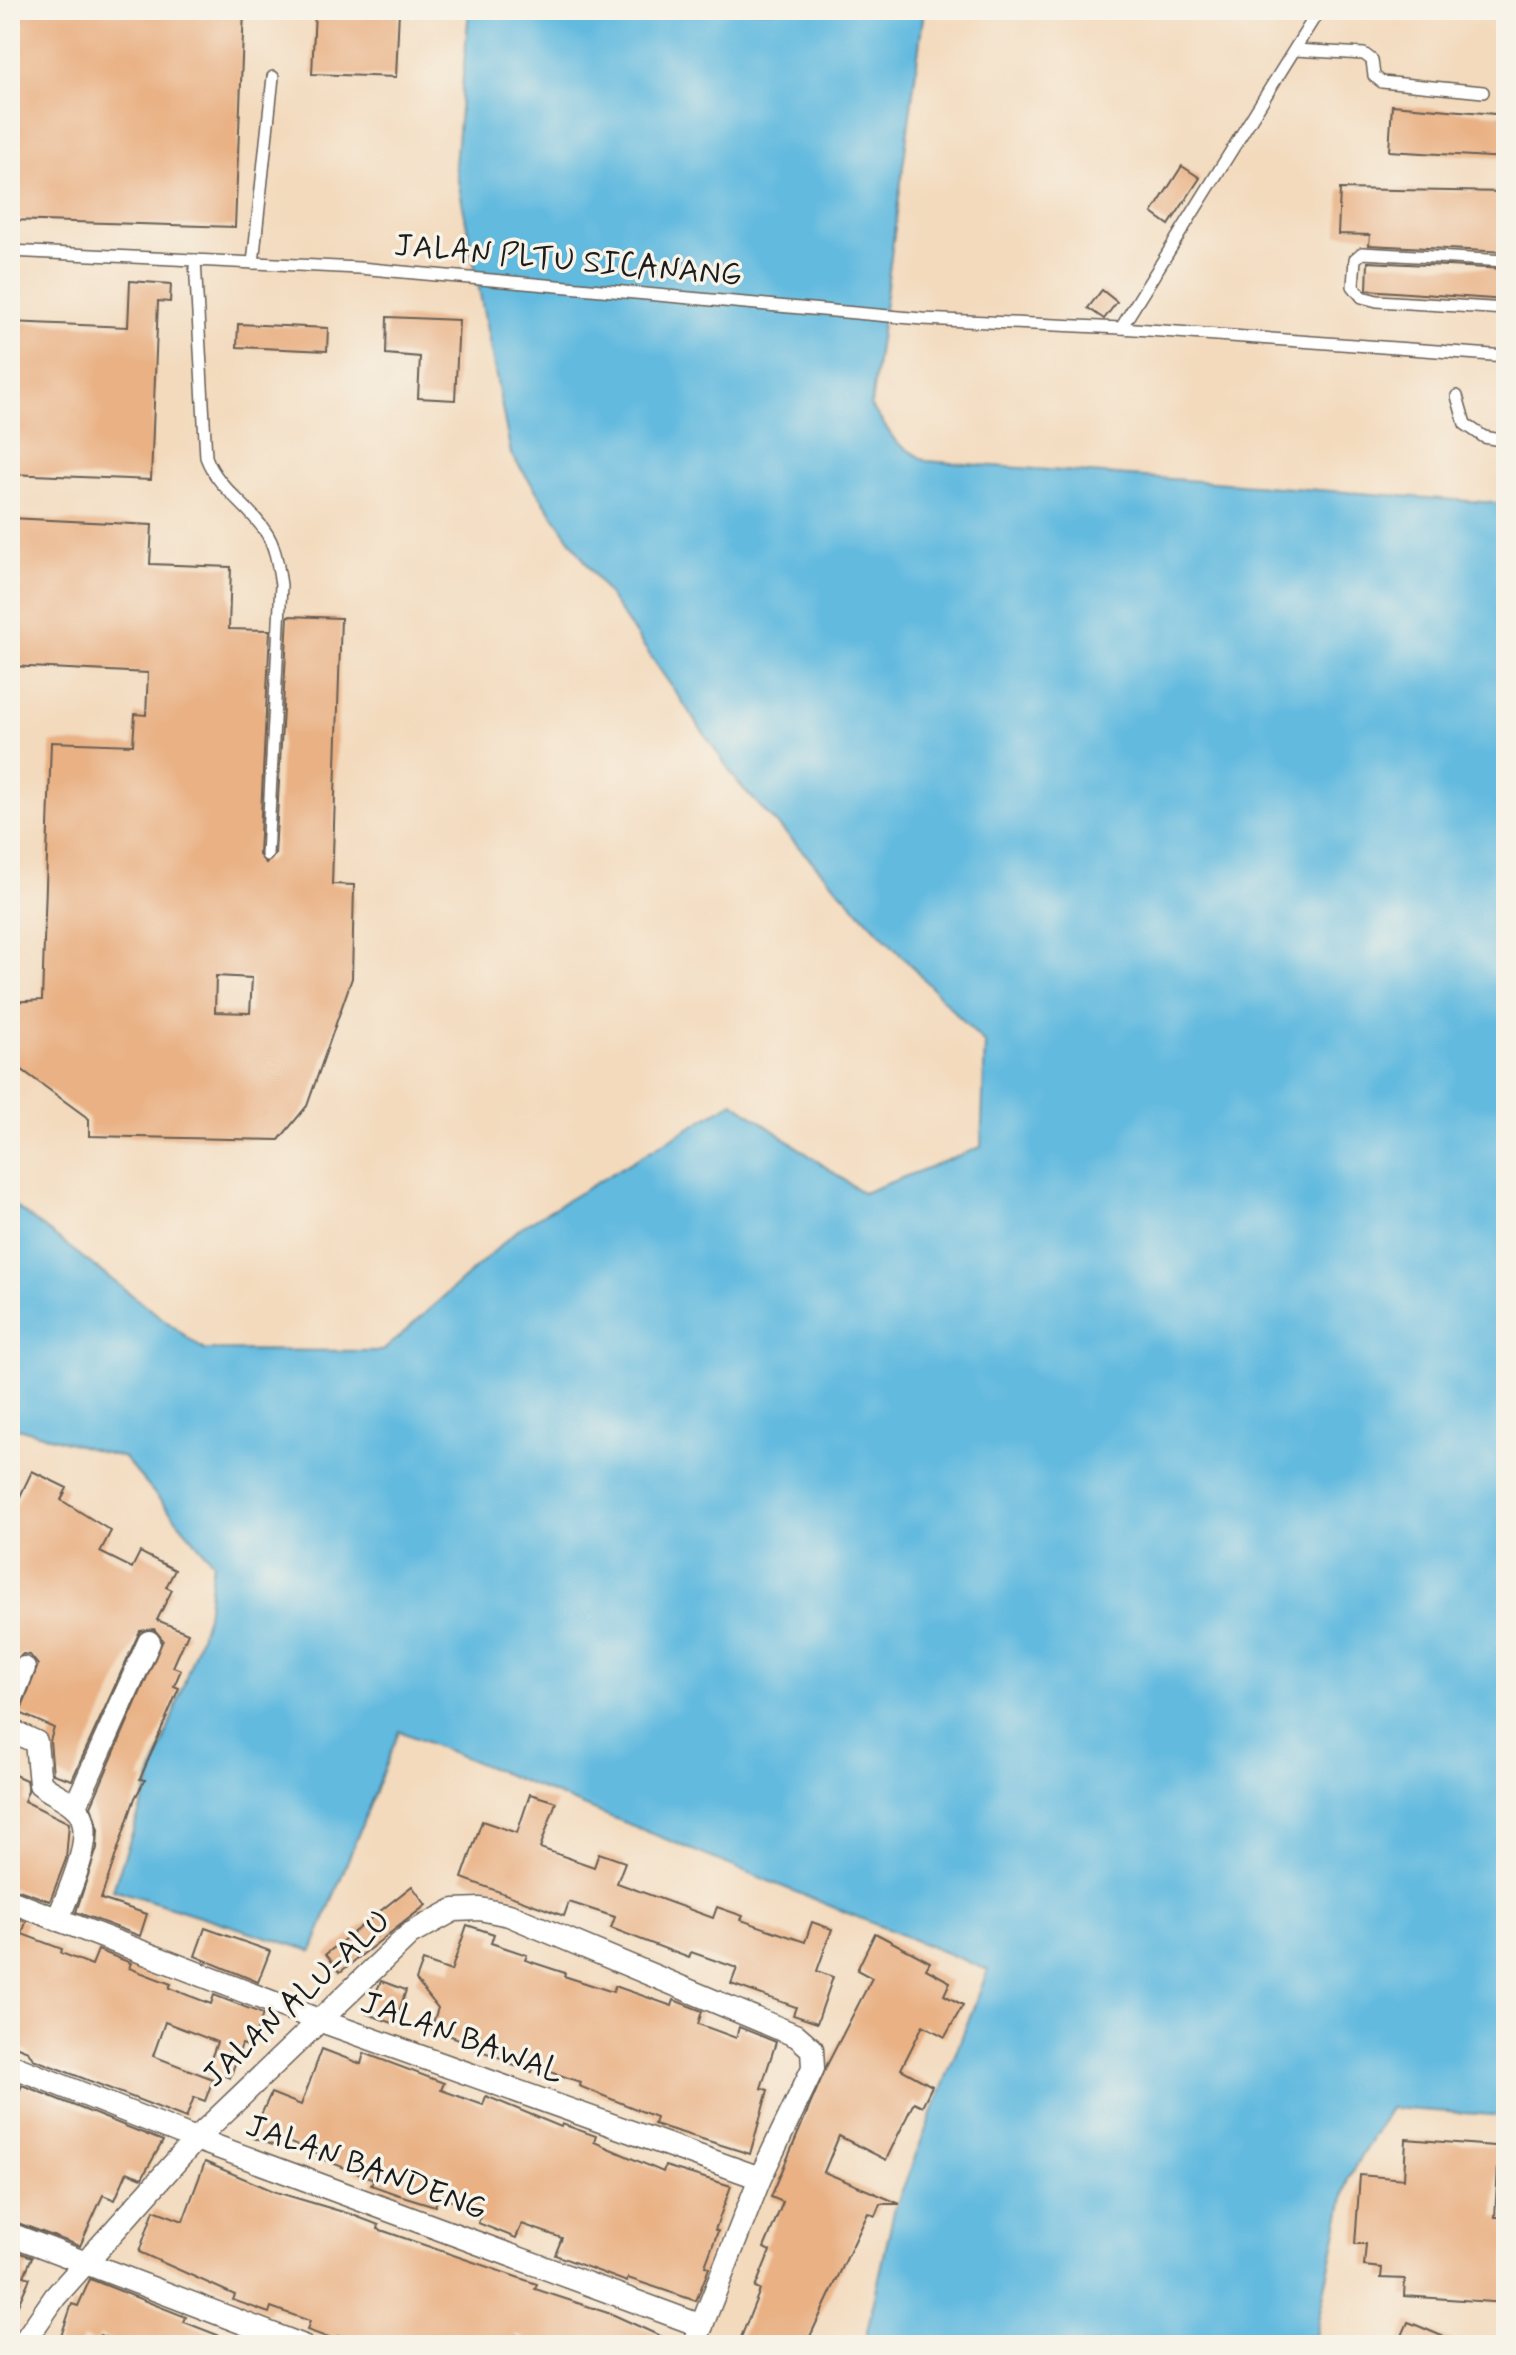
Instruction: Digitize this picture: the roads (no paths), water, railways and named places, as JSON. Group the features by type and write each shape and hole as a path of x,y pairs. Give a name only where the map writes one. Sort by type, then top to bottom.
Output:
{"street":[{"path":"75,1807 149,1642"},
{"path":"10,1703 24,1668"},
{"path":"10,1730 36,1742 40,1784 75,1807 84,1822 85,1843 58,1920"},
{"name":"JALAN BAWAL","path":"10,1901 321,2021 760,2178"},
{"name":"JALAN ALU-ALU","path":"22,2345 55,2297 196,2139 410,1934 454,1910 480,1909 509,1915 797,2036 812,2049 813,2068 760,2178"},
{"name":"JALAN BANDENG","path":"10,2065 698,2335"},
{"path":"698,2335 760,2178"},
{"path":"10,2234 301,2345"}],"lane":[{"path":"1121,328 1319,10"},
{"path":"1295,50 1364,54 1372,60 1374,76 1382,82 1483,92"},
{"path":"253,263 273,77"},
{"name":"JALAN PLTU SICANANG","path":"10,251 359,268 922,319 1121,328 1506,356"},
{"path":"1506,261 1362,253 1355,259 1353,286 1362,297 1377,301 1506,309"},
{"path":"195,260 206,457 220,484 265,531 276,556 281,585 267,855"},
{"path":"1457,396 1465,424 1484,437 1506,441"}],"water":[{"path":"469,10 924,10 871,406 897,443 926,461 1496,503 1506,500 1506,2116 1390,2108 1348,2178 1313,2345 864,2345 894,2211 988,1970 399,1731 312,1951 113,1889 207,1616 213,1562 124,1458 10,1426 10,1202 204,1350 383,1351 520,1228 733,1102 863,1193 981,1147 985,1044 739,784 511,454 455,165"}]}
